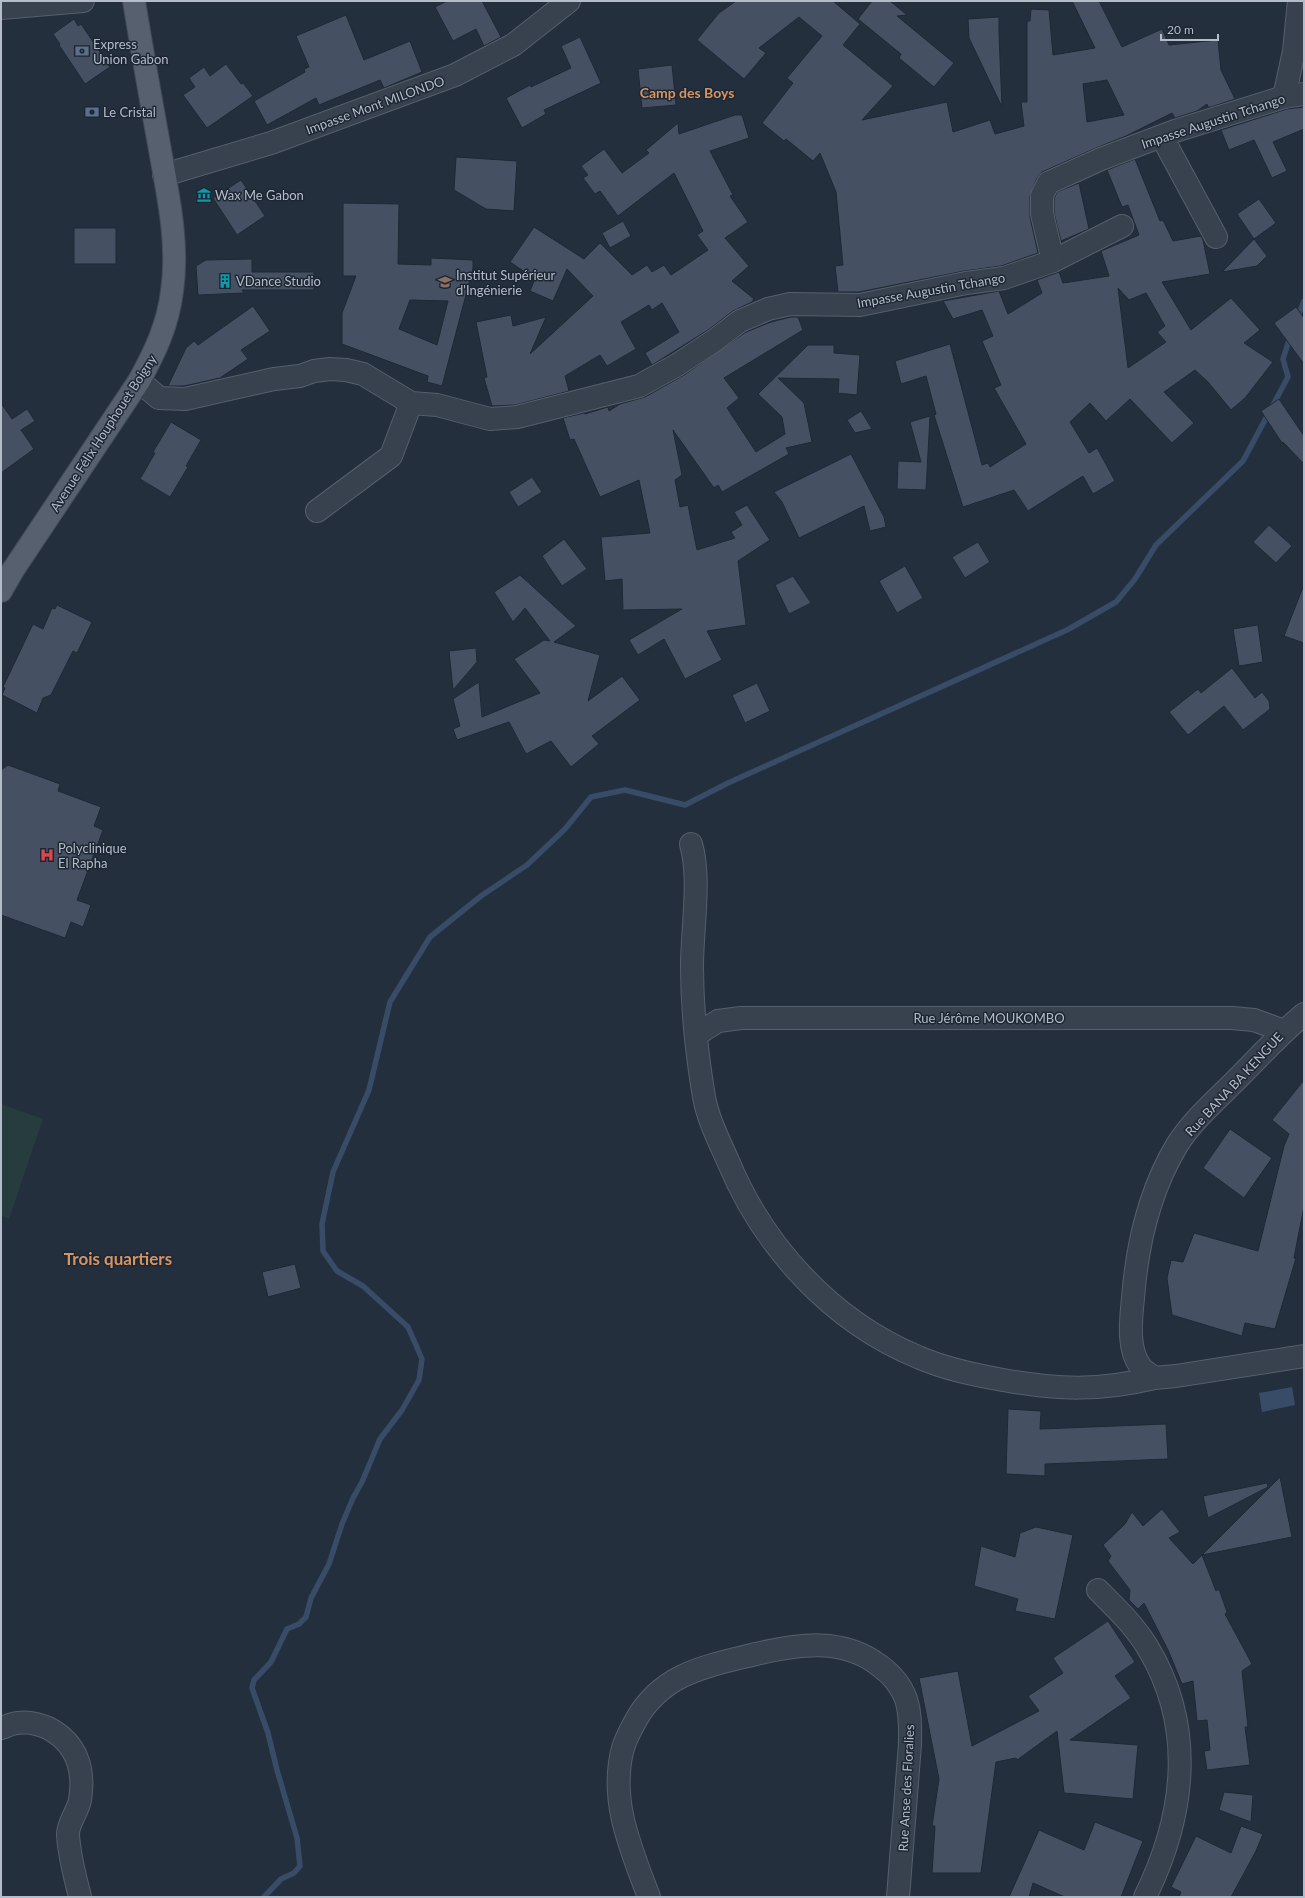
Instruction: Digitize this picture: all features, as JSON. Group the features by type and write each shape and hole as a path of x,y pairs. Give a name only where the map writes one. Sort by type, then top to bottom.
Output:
{"main road":[{"name":"Avenue Félix Houphouet Boigny","path":"1,592 13,570 139,381 156,350 169,312 173,290 174,250 164,175 134,1"}],"street":[{"path":"5,6 83,1"},
{"name":"Impasse Mont MILONDO","path":"164,175 271,143 455,75 513,45 569,1"},
{"path":"1294,95 1294,51 1299,1"},
{"name":"Impasse Augustin Tchango","path":"139,381 159,398 185,399 274,379 300,376 314,371 330,369 346,370 363,374 411,402 437,405 490,419 517,417 639,386 677,365 715,340 740,321 768,309 790,304 860,305 966,283 1004,278 1054,261 1042,214 1042,196 1048,182 1101,159 1182,129 1294,95"},
{"path":"1162,137 1216,237"},
{"path":"1054,261 1122,226"},
{"path":"317,511 391,456 411,402"},
{"path":"691,844 696,866 692,965 696,1035 705,1100 714,1127 734,1176 753,1211 774,1243 792,1265 817,1291 845,1315 874,1334 917,1357 946,1367 986,1377 1037,1386 1066,1389 1114,1386 1154,1378 1176,1376 1304,1356"},
{"name":"Rue BANA BA KENGUE","path":"1154,1378 1140,1367 1133,1351 1131,1322 1133,1289 1140,1244 1150,1203 1174,1151 1193,1124 1284,1031 1304,1014"},
{"name":"Rue Jérôme MOUKOMBO","path":"696,1035 718,1021 741,1018 784,1017 1232,1018 1254,1020 1284,1031"},
{"path":"1098,1590 1126,1619 1148,1648 1170,1699 1176,1720 1179,1742 1180,1770 1178,1800 1172,1828 1144,1897"},
{"name":"Rue Anse des Floralies","path":"649,1897 625,1832 618,1794 623,1747 639,1714 652,1697 679,1676 696,1670 781,1649 814,1645 833,1645 860,1653 874,1661 899,1685 906,1699 910,1719 910,1744 898,1897"},
{"path":"1,1728 18,1722 32,1723 55,1732 68,1742 75,1752 81,1776 80,1800 68,1832 71,1860 80,1897"}],"green space":[{"path":"1,1104 43,1119 9,1219 1,1216"}],"water":[{"path":"1292,1387 1295,1405 1262,1412 1259,1393"}],"building":[{"path":"447,1 482,1 501,37 484,46 476,29 453,41 435,7"},
{"path":"736,1 833,1 860,24 843,45 893,86 862,120 947,102 953,132 990,120 995,134 1024,126 1021,102 1027,102 1027,21 1030,21 1031,9 1049,10 1053,55 1095,48 1072,1 1099,1 1122,47 1162,29 1169,45 1218,40 1221,70 1235,99 1211,107 1208,107 1207,104 1197,111 1175,118 1172,113 1126,136 1042,172 1037,178 1030,196 1030,217 1038,253 1001,266 964,271 859,292 838,292 835,266 843,265 836,192 820,153 813,161 786,139 784,141 762,123 793,83 787,78 822,36 799,17 759,48 766,53 744,79 697,40 719,13","holes":["1107,80 1124,115 1087,122 1083,84"]},
{"path":"872,1 890,1 907,15 897,16 954,63 934,87 899,58 901,54 858,19"},
{"path":"346,15 364,60 410,41 422,72 384,88 380,80 319,105 316,98 267,125 254,101 305,72 304,69 309,67 296,36"},
{"path":"999,17 1002,107 969,38 968,19"},
{"path":"74,19 78,26 81,24 110,67 85,84 53,34"},
{"path":"580,37 601,83 544,110 546,114 522,128 506,98 530,85 531,87 571,68 561,46"},
{"path":"226,64 241,84 243,83 253,96 207,128 183,95 195,87 189,78 204,67 210,76"},
{"path":"672,65 676,105 642,108 638,69"},
{"path":"1304,107 1304,129 1273,142 1287,171 1272,178 1254,140 1229,150 1221,130 1287,109"},
{"path":"735,115 742,115 749,138 710,151 733,195 730,196 748,222 725,238 749,266 732,281 754,299 752,302 733,311 708,330 652,365 645,353 679,332 662,303 652,310 649,305 621,322 636,349 607,366 600,355 565,376 569,391 515,405 492,406 484,378 487,377 476,322 511,315 513,326 546,317 530,354 593,296 567,269 553,301 530,291 535,279 510,262 534,227 584,259 600,243 632,275 647,265 652,272 664,265 671,275 708,250 697,235 703,231 674,173 618,216 600,191 595,194 583,178 588,175 581,166 604,149 622,173 649,153 646,150 678,123 679,134"},
{"path":"456,157 517,161 514,211 486,209 454,190"},
{"path":"1135,159 1160,221 1163,220 1173,241 1201,236 1210,274 1162,282 1191,330 1231,298 1260,330 1244,343 1273,362 1245,398 1231,410 1208,382 1195,370 1164,392 1194,423 1172,443 1130,399 1106,421 1090,403 1070,422 1089,453 1097,448 1115,481 1093,494 1083,476 1028,511 1014,490 963,507 934,415 936,414 926,376 901,384 895,361 950,344 982,465 988,463 990,467 1026,444 994,388 1001,385 982,341 993,336 982,310 953,319 943,301 999,291 1008,314 1042,293 1037,280 1059,272 1063,283 1109,276 1101,251 1139,235 1128,205 1122,207 1107,170","holes":["1118,288 1129,300 1146,293 1165,326 1157,332 1166,342 1128,368"]},
{"path":"241,180 265,216 237,235 213,198"},
{"path":"1079,183 1089,229 1061,241 1054,213 1054,199 1057,192"},
{"path":"1259,199 1276,223 1254,239 1237,214"},
{"path":"343,203 399,204 398,264 431,265 431,258 473,260 473,268 442,386 427,382 428,376 342,344 342,313 356,276 343,276","holes":["410,300 448,301 437,345 399,329"]},
{"path":"623,221 631,236 610,248 602,233"},
{"path":"74,228 116,228 116,264 74,264"},
{"path":"1254,239 1267,256 1257,266 1222,272"},
{"name":"VDance Studio","path":"252,259 252,272 314,272 314,290 242,290 244,293 198,295 196,266 206,260"},
{"path":"253,306 270,331 241,350 248,359 220,378 184,386 168,386 186,348 194,341 198,345"},
{"path":"1296,307 1304,318 1304,364 1274,323"},
{"path":"791,317 798,317 803,330 724,378 739,398 727,408 756,452 785,434 782,417 758,394 808,345 834,345 834,353 860,355 857,395 838,393 839,379 778,378 804,403 812,442 786,448 789,454 722,492 718,485 714,488 673,430 682,475 675,480 680,507 688,505 697,550 735,538 731,532 742,525 734,512 747,505 770,540 738,561 746,625 707,631 722,660 685,679 664,639 638,655 629,640 682,609 623,610 622,579 605,581 601,537 650,533 639,480 600,497 574,439 570,440 563,418 585,414 608,407 609,411 620,404 645,397 684,375 746,332 771,322"},
{"path":"1279,399 1304,436 1304,464 1283,442 1282,443 1261,411"},
{"path":"1,403 12,419 27,409 35,421 21,430 34,449 1,473"},
{"path":"861,411 872,429 855,433 847,420"},
{"path":"930,416 926,490 897,489 898,461 921,462 910,422"},
{"path":"171,422 201,440 186,466 188,467 170,497 140,479 155,453 153,452"},
{"path":"851,454 884,517 886,527 870,531 864,506 799,538 782,502 774,492"},
{"path":"532,477 542,492 518,507 509,492"},
{"path":"1269,525 1292,546 1276,563 1253,542"},
{"path":"564,539 587,569 562,586 542,556"},
{"path":"978,542 990,562 965,578 952,557"},
{"path":"905,566 923,598 897,613 879,581"},
{"path":"520,575 576,626 554,642 600,655 588,701 622,676 640,700 592,736 599,744 571,767 551,741 526,754 509,722 457,740 453,729 460,726 453,699 479,682 482,717 540,693 514,659 544,640 550,641 525,608 513,622 494,592"},
{"path":"793,576 811,603 789,614 775,585"},
{"path":"1304,587 1304,643 1284,636"},
{"path":"57,605 92,622 77,653 73,651 51,695 43,698 37,713 2,695 5,688 3,687 33,624 43,629 52,608 55,609"},
{"path":"1258,625 1263,662 1239,666 1233,629"},
{"path":"476,648 477,662 453,690 449,651"},
{"path":"1232,668 1255,698 1262,692 1269,701 1270,709 1243,730 1224,706 1188,735 1169,712 1198,689 1201,693"},
{"path":"757,683 770,711 745,723 732,695"},
{"name":"Polyclinique El Rapha","path":"8,765 60,784 58,791 101,807 94,826 103,830 77,900 91,905 83,927 71,922 65,938 1,915 1,770"},
{"path":"1304,1080 1304,1206 1294,1258 1296,1258 1275,1329 1245,1323 1242,1336 1172,1315 1167,1278 1171,1260 1183,1262 1194,1233 1258,1251 1284,1146 1289,1134 1272,1120"},
{"path":"1230,1129 1272,1158 1244,1198 1203,1168"},
{"path":"295,1264 301,1288 268,1297 262,1272"},
{"path":"1008,1409 1041,1411 1040,1429 1166,1424 1168,1459 1045,1464 1045,1476 1006,1474"},
{"path":"1280,1477 1292,1537 1202,1555"},
{"path":"1267,1483 1268,1487 1208,1518 1203,1496"},
{"path":"1162,1509 1180,1532 1169,1538 1193,1564 1202,1555 1216,1591 1219,1589 1227,1612 1225,1614 1252,1664 1242,1671 1248,1727 1245,1727 1250,1765 1207,1770 1204,1751 1210,1750 1207,1720 1197,1721 1193,1681 1182,1684 1168,1650 1144,1603 1138,1609 1129,1600 1130,1590 1108,1561 1111,1556 1103,1545 1125,1524 1132,1512 1143,1526"},
{"path":"1036,1527 1073,1535 1055,1619 1015,1611 1018,1599 974,1586 981,1546 1015,1557 1020,1533"},
{"path":"1108,1621 1135,1662 1115,1676 1131,1698 1070,1740 1138,1745 1133,1799 1064,1793 1057,1731 1017,1760 1016,1758 996,1762 981,1873 932,1873 935,1826 932,1826 939,1779 919,1678 958,1671 972,1746 1039,1711 1028,1696 1063,1673 1053,1658"},
{"path":"1224,1792 1253,1795 1251,1822 1219,1810"},
{"path":"1095,1822 1143,1841 1121,1897 1065,1897 1033,1883 1029,1897 1009,1897 1039,1830 1084,1850"},
{"path":"1241,1826 1263,1834 1256,1851 1231,1897 1179,1897 1181,1892 1171,1887 1196,1836 1231,1853"}],"waterway":[{"path":"1297,318 1304,301"},
{"path":"264,1897 281,1879 294,1873 300,1866 297,1838 268,1733 252,1688 254,1680 271,1662 287,1629 299,1624 306,1617 311,1598 329,1564 342,1524 380,1439 402,1410 419,1380 422,1359 408,1327 363,1286 337,1271 323,1251 322,1224 333,1172 369,1090 390,1002 430,937 481,896 527,865 565,829 591,797 625,790 685,805 728,783 1067,630 1116,602 1135,579 1156,545 1243,461 1288,377 1283,359 1290,337"}],"place":[{"name":"Express Union Gabon","path":"82,51"},
{"name":"Le Cristal","path":"92,112"},
{"name":"Wax Me Gabon","path":"204,195"},
{"name":"VDance Studio","path":"225,281"},
{"name":"Institut Supérieur d'Ingénierie","path":"445,282"},
{"name":"Polyclinique El Rapha","path":"47,855"}],"district":[{"name":"Camp des Boys","path":"687,93"},
{"name":"Trois quartiers","path":"118,1259"}]}
